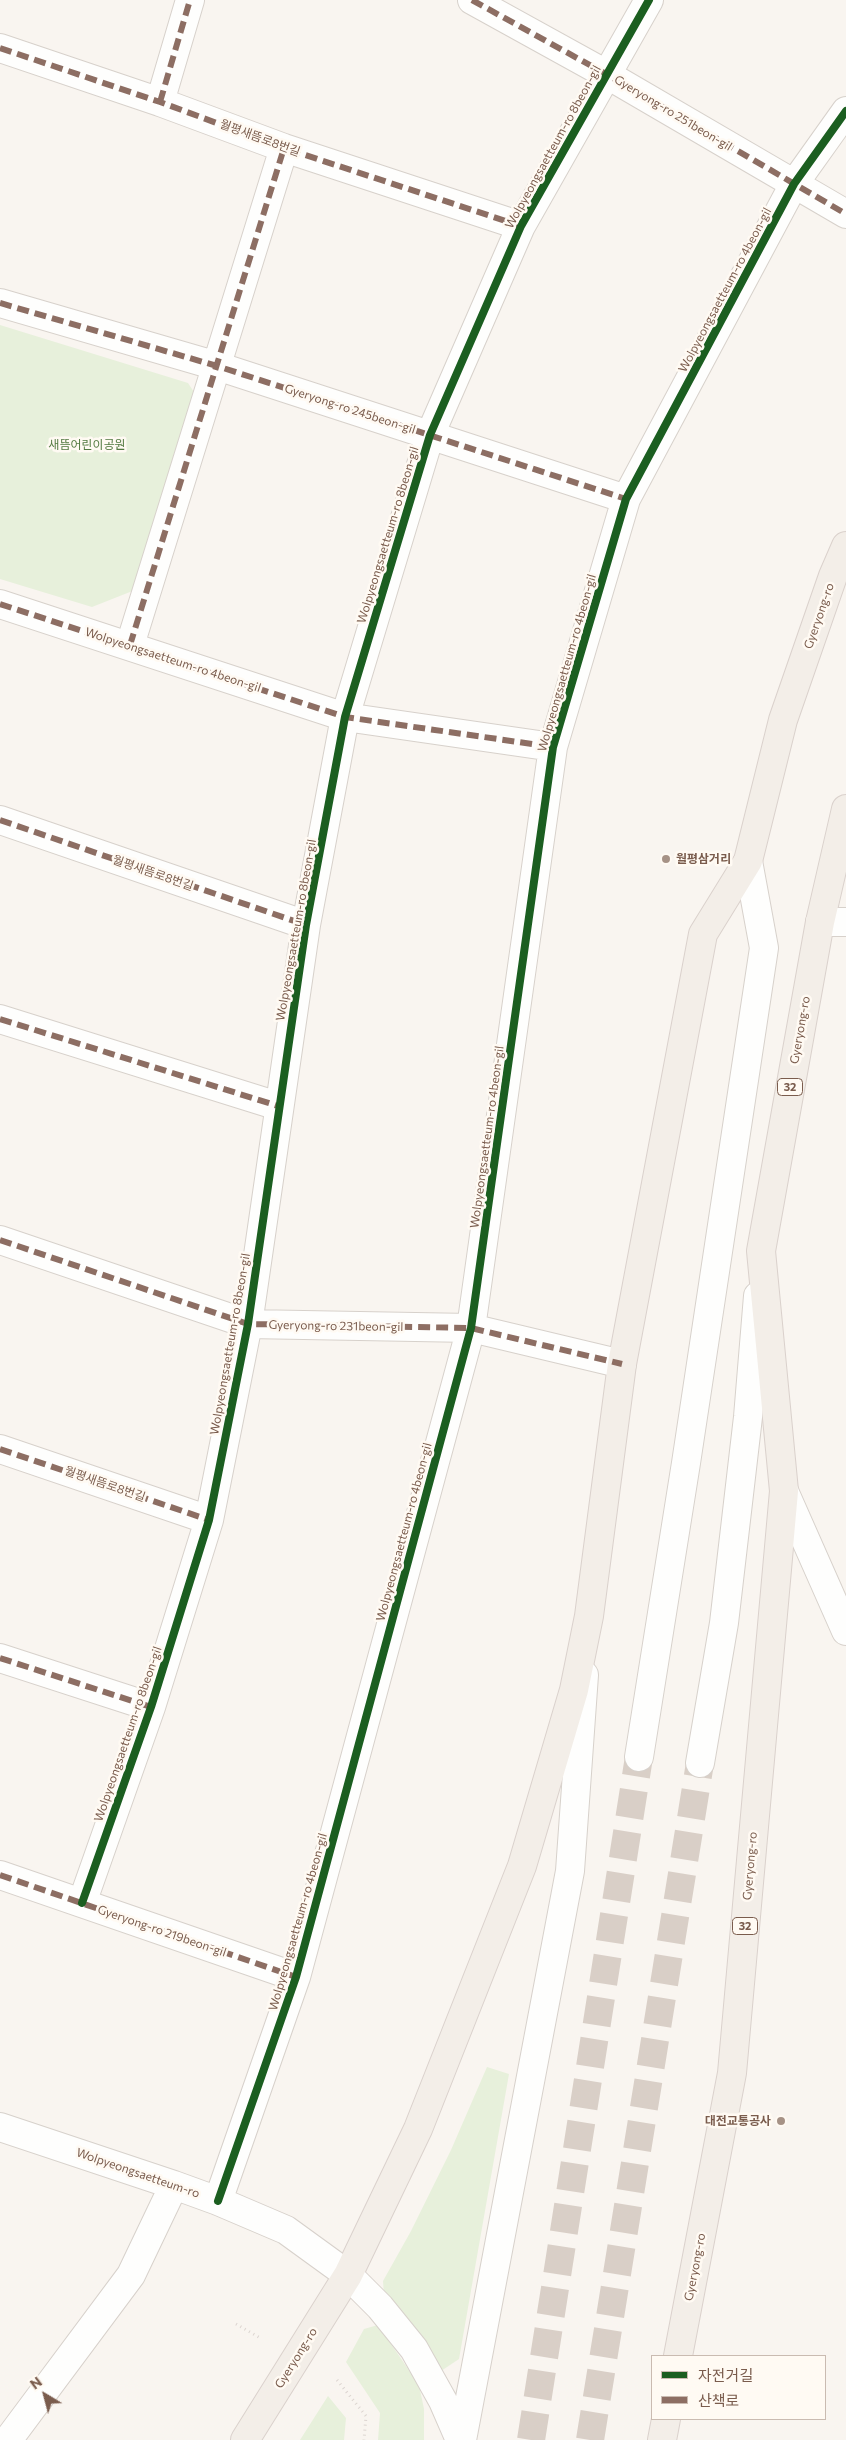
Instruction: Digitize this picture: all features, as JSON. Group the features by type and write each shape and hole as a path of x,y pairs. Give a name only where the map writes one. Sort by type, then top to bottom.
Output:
{"main road":[{"name":"Gyeryong-ro","path":"245,2440 348,2275 418,2129 522,1866 574,1690 589,1616 622,1364 703,934 748,861 784,720 833,576 846,546"},
{"name":"Gyeryong-ro","path":"761,1252 833,922 846,809"},
{"name":"32","path":"761,1252 784,1491"},
{"name":"Gyeryong-ro","path":"678,2355 732,2073 784,1491"},
{"path":"662,2440 666,2420"}],"street":[{"path":"160,102 190,0"},
{"name":"Gyeryong-ro 251beon-gil","path":"472,0 606,74 846,214"},
{"name":"Wolpyeongsaetteum-ro 8beon-gil","path":"82,1903 151,1706 209,1520 248,1324 278,1106 306,925 345,717 430,436 522,226 649,0"},
{"name":"월평새뜸로8번길","path":"0,48 160,102 284,148 522,226"},
{"name":"Wolpyeongsaetteum-ro 4beon-gil","path":"218,2201 296,1977 471,1328 554,747 626,499 794,184 846,112"},
{"path":"130,646 284,148"},
{"name":"Gyeryong-ro 245beon-gil","path":"0,303 217,366 626,499"},
{"name":"Wolpyeongsaetteum-ro 4beon-gil","path":"0,604 345,717 554,747"},
{"name":"월평새뜸로8번길","path":"0,820 306,925"},
{"path":"639,1757 686,1463 764,948 748,861"},
{"path":"0,1019 278,1106"},
{"name":"Gyeryong-ro 231beon-gil","path":"0,1240 248,1324 471,1328 622,1364"},
{"path":"700,1763 724,1623 748,1417 761,1252"},
{"name":"월평새뜸로8번길","path":"0,1449 209,1520"},
{"path":"784,1491 846,1631"},
{"path":"461,2440 570,1871 589,1616"},
{"path":"0,1658 151,1706"},
{"name":"Gyeryong-ro 219beon-gil","path":"0,1875 296,1977"},
{"name":"Wolpyeongsaetteum-ro","path":"0,2127 174,2185 218,2201 286,2230 348,2275 380,2307 414,2349 443,2401 461,2440"},
{"path":"8,2440 130,2275 174,2185"}],"path":[{"path":"236,2324 262,2339"},
{"path":"338,2380 366,2416 364,2440"}],"green space":[{"name":"새뜸어린이공원","path":"0,325 188,383 194,392 135,590 92,607 0,579"},
{"path":"487,2067 509,2074 459,2359 441,2371 384,2295 383,2281 411,2231 451,2150"},
{"path":"378,2325 419,2385 424,2409 424,2440 378,2440 380,2413 346,2362 364,2329"},
{"path":"328,2396 346,2418 344,2440 300,2440"}],"tunnel":[{"path":"531,2440 639,1757"},
{"path":"590,2440 700,1763"}],"marked path":[{"path":"160,102 190,0"},
{"path":"472,0 606,74 846,214"},
{"path":"0,48 160,102 284,148 521,226"},
{"path":"130,645 284,148"},
{"path":"0,303 217,366 626,499"},
{"path":"0,604 345,717 553,747"},
{"path":"0,820 306,925"},
{"path":"0,1019 278,1106"},
{"path":"0,1240 248,1324 471,1328 622,1364"},
{"path":"0,1449 209,1520"},
{"path":"0,1658 151,1707"},
{"path":"0,1875 296,1977"}],"cycle path":[{"path":"82,1903 151,1707 209,1520 248,1324 306,925 345,717 430,435 521,226 649,0"},
{"path":"218,2201 296,1977 471,1328 553,747 626,499 794,184 846,111"}],"place":[{"name":"월평삼거리","path":"666,859"},
{"name":"대전교통공사","path":"781,2121"}]}
